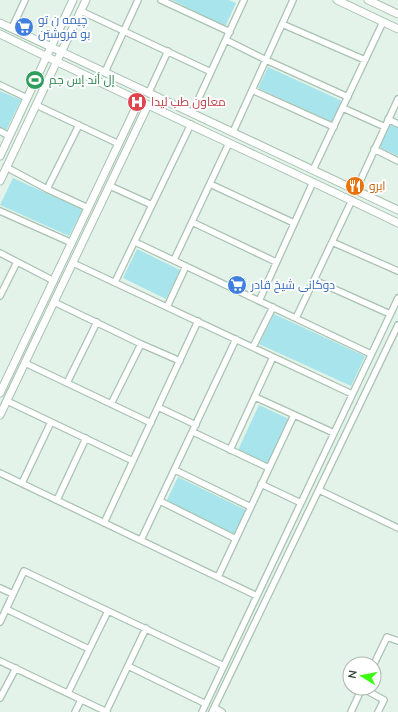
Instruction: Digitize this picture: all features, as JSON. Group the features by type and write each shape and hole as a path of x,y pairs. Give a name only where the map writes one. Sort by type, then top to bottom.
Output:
{"street":[{"path":"12,28 25,0"},
{"path":"0,156 73,0"},
{"path":"0,181 86,0"},
{"path":"105,72 138,0"},
{"path":"161,0 230,32"},
{"path":"192,113 212,72 243,0"},
{"path":"232,132 293,0"},
{"path":"337,0 398,29"},
{"path":"370,15 372,2 398,14"},
{"path":"81,11 212,72"},
{"path":"314,170 383,22"},
{"path":"0,23 398,210"},
{"path":"282,24 365,60"},
{"path":"0,34 56,62 191,124 398,223"},
{"path":"226,40 348,97"},
{"path":"149,92 168,51"},
{"path":"0,85 27,98"},
{"path":"252,90 334,127"},
{"path":"356,190 398,99"},
{"path":"0,393 2,382 54,281 139,101"},
{"path":"36,105 119,144"},
{"path":"0,415 148,105"},
{"path":"343,108 385,127"},
{"path":"388,120 398,124"},
{"path":"115,282 191,124"},
{"path":"47,188 79,125"},
{"path":"0,132 9,136"},
{"path":"174,260 229,143"},
{"path":"253,154 258,144"},
{"path":"374,149 398,161"},
{"path":"6,168 88,208"},
{"path":"258,301 313,182"},
{"path":"210,184 294,223"},
{"path":"110,186 152,205"},
{"path":"296,318 352,200"},
{"path":"0,211 72,243"},
{"path":"192,222 276,262"},
{"path":"135,242 371,354"},
{"path":"332,242 398,271"},
{"path":"0,253 54,281"},
{"path":"0,296 16,262"},
{"path":"73,262 352,394"},
{"path":"167,307 186,266"},
{"path":"314,280 390,314"},
{"path":"202,712 398,298"},
{"path":"54,302 180,361"},
{"path":"253,347 273,307"},
{"path":"104,523 198,321"},
{"path":"67,383 97,322"},
{"path":"222,712 213,711 398,325"},
{"path":"141,540 236,340"},
{"path":"111,404 141,344"},
{"path":"230,450 273,357"},
{"path":"25,363 151,423"},
{"path":"2,382 13,387"},
{"path":"358,382 369,386"},
{"path":"255,397 334,434"},
{"path":"7,401 133,461"},
{"path":"158,407 196,425"},
{"path":"218,578 294,416"},
{"path":"22,483 51,422"},
{"path":"193,432 269,468"},
{"path":"57,500 86,438"},
{"path":"175,470 251,507"},
{"path":"0,473 257,596"},
{"path":"262,484 301,503"},
{"path":"319,490 398,528"},
{"path":"160,501 236,539"},
{"path":"0,622 24,571 224,666"},
{"path":"0,588 13,594"},
{"path":"6,609 89,649"},
{"path":"68,693 108,611"},
{"path":"245,622 254,626"},
{"path":"0,661 106,712 146,628"},
{"path":"378,656 387,637 398,641"},
{"path":"128,666 206,704"},
{"path":"0,698 16,668"},
{"path":"351,712 358,696"},
{"path":"377,696 384,700 378,712"},
{"path":"75,712 81,700"}],"shaded area":[{"path":"172,0 229,0 236,3 225,27"},
{"path":"268,67 342,101 332,122 258,88"},
{"path":"0,91 21,100 6,131 0,128"},
{"path":"389,124 398,128 398,156 379,147"},
{"path":"13,178 83,210 69,236 0,205"},
{"path":"137,249 180,270 166,299 123,278"},
{"path":"274,314 365,356 351,386 259,344"},
{"path":"259,405 289,419 268,464 238,450"},
{"path":"178,477 246,510 234,535 166,502"}],"place":[{"name":"چیمه ن تو بو فروشتن","path":"24,27"},
{"name":"إل أند إس جم","path":"35,80"},
{"name":"معاون طب لیدا","path":"137,102"},
{"name":"ابرو","path":"355,186"},
{"name":"دوکانی شیخ قادر","path":"237,285"}]}
